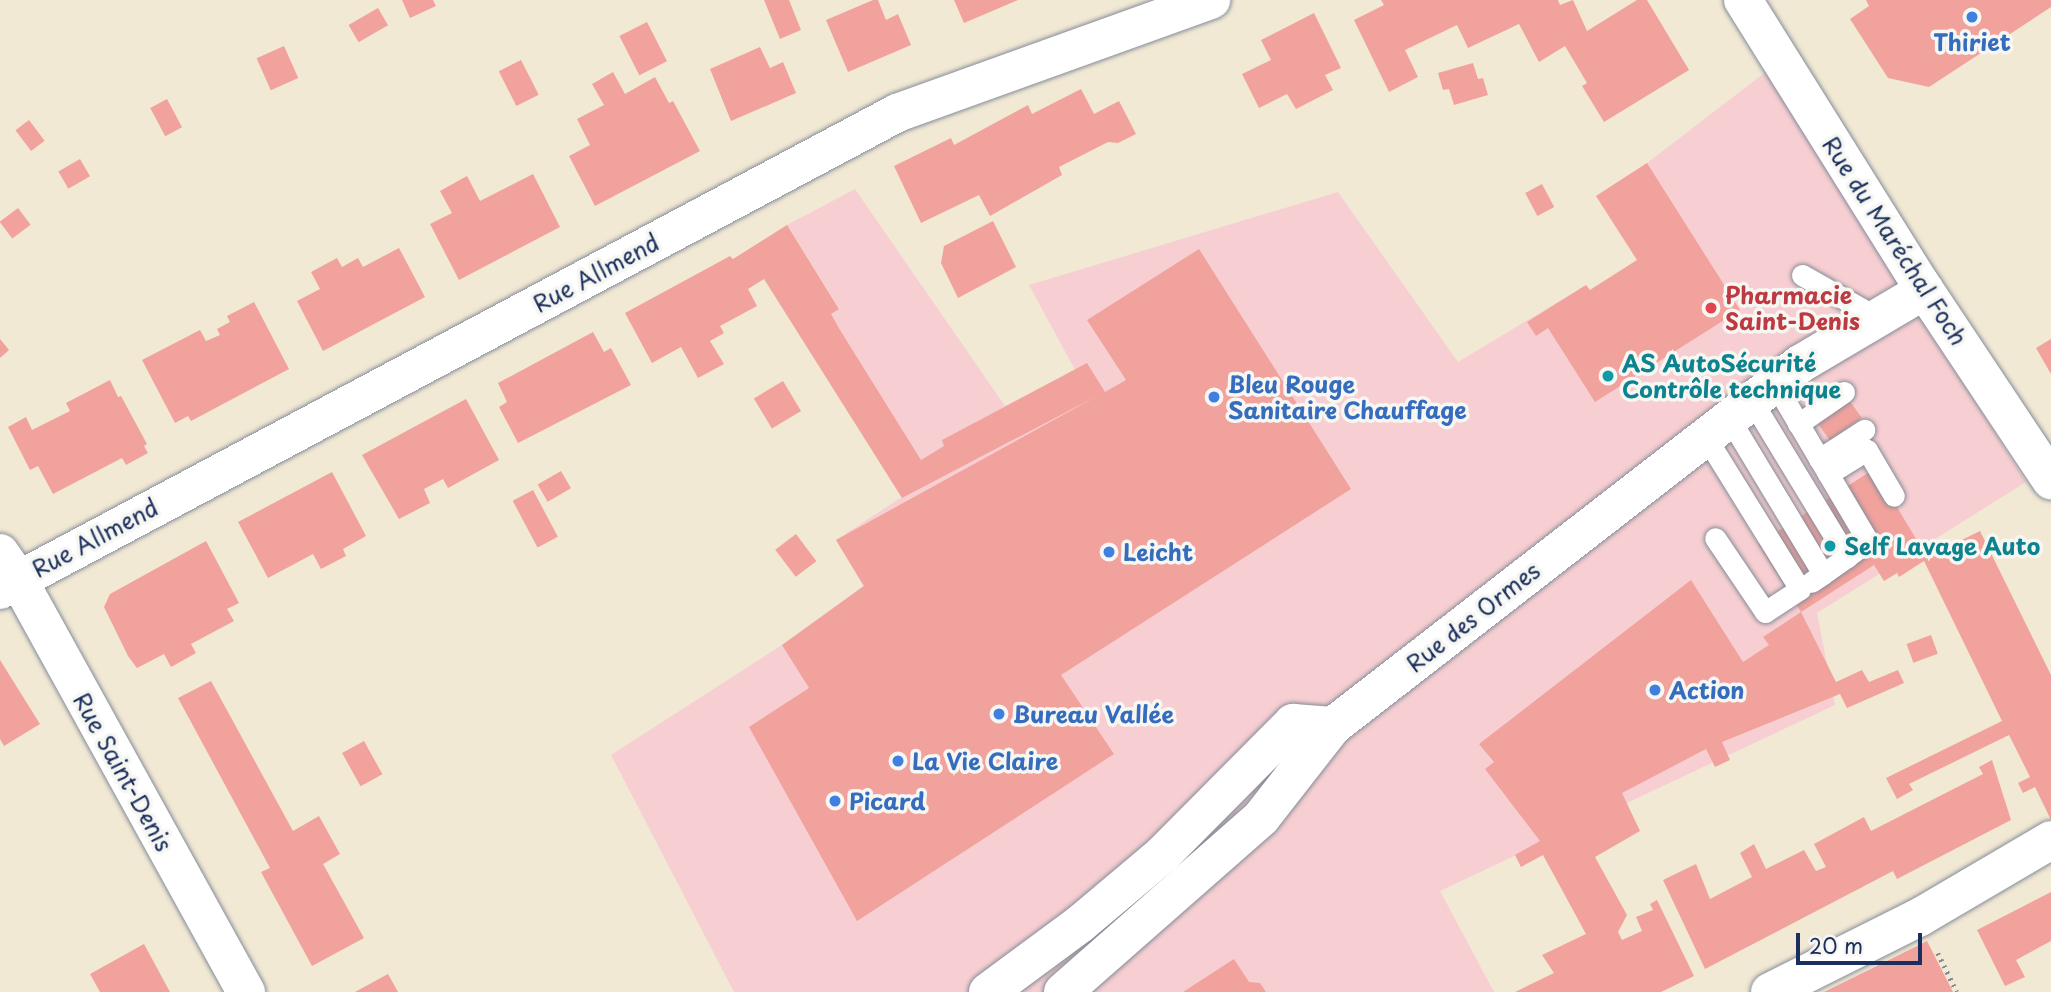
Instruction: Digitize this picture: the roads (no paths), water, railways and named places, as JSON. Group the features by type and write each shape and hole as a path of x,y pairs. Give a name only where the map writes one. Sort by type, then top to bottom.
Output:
{"street":[{"name":"Rue Allmend","path":"6,574 897,113 1211,0"},
{"name":"Rue du Maréchal Foch","path":"1743,0 1925,290 2051,480"},
{"name":"Rue des Ormes","path":"1063,992 1261,818 1333,726 1800,364 1925,290"},
{"name":"Rue Saint-Denis","path":"6,574 246,992"},
{"path":"988,992 1080,924 1163,854 1293,723 1333,726"},
{"path":"1770,992 1920,918 2051,840"}],"lane":[{"path":"1802,275 1878,318"},
{"path":"1798,424 1843,392"},
{"path":"1715,538 1765,612 1868,541 1798,424 1740,410"},
{"path":"1740,410 1847,557"},
{"path":"1740,410 1823,574"},
{"path":"1740,410 1800,590"},
{"path":"1824,467 1864,430"},
{"path":"1824,467 1867,450 1894,496"}],"place":[{"name":"Thiriet","path":"1972,17"},
{"name":"Pharmacie Saint-Denis","path":"1711,308"},
{"name":"AS AutoSécurité Contrôle technique","path":"1608,376"},
{"name":"Bleu Rouge Sanitaire Chauffage","path":"1214,397"},
{"name":"Self Lavage Auto","path":"1830,546"},
{"name":"Leicht","path":"1109,552"},
{"name":"Action","path":"1655,690"},
{"name":"Bureau Vallée","path":"999,714"},
{"name":"La Vie Claire","path":"898,761"},
{"name":"Picard","path":"835,801"}]}
